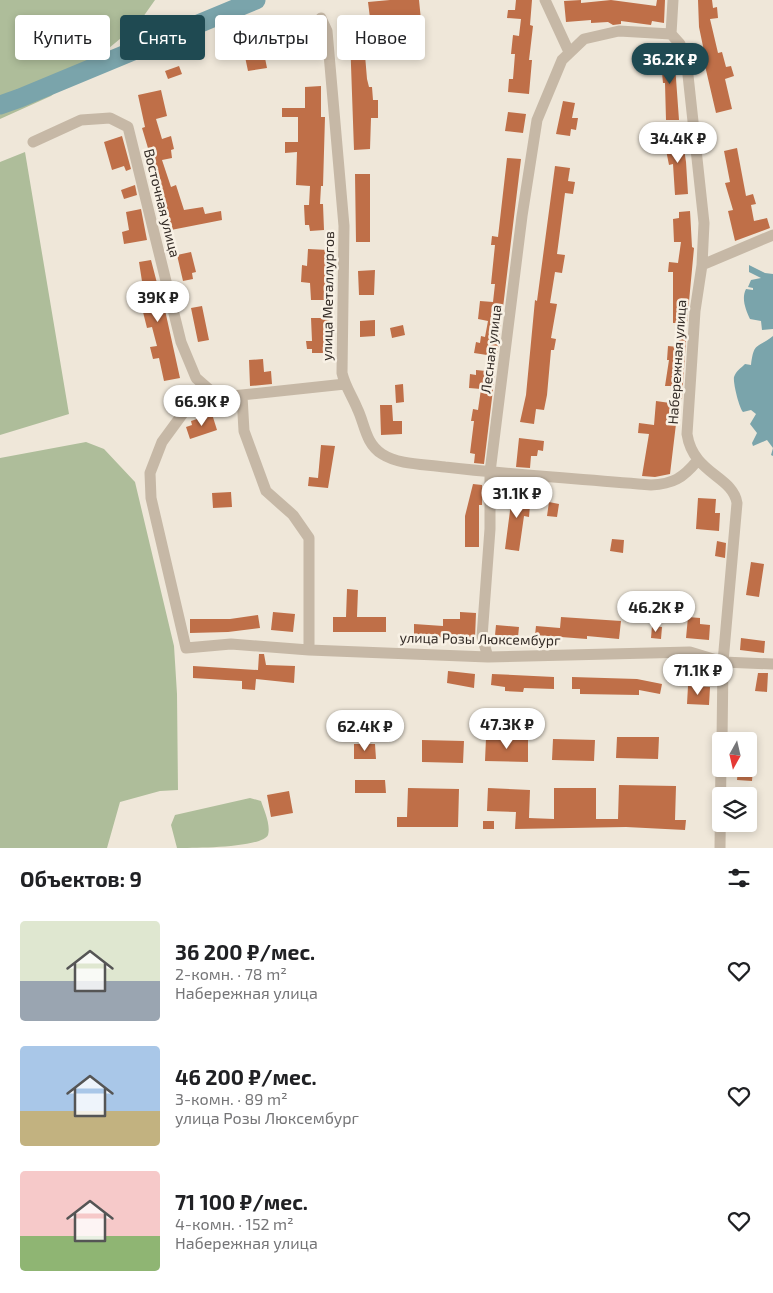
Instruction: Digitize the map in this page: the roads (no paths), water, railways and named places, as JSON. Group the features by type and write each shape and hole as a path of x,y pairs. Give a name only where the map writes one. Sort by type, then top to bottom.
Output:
{"street":[{"path":"545,0 569,52"},
{"path":"671,34 674,0"},
{"name":"улица Металлургов","path":"327,30 344,226 341,352 345,384 358,409 368,439 374,448 383,455 409,463 490,472 663,484 681,479 697,461"},
{"name":"Лесная улица","path":"488,657 482,636 490,529 490,472 533,133 556,72 569,52 584,39 606,33 633,31 671,34"},
{"name":"Набережная улица","path":"671,34 680,44 687,66 690,110 704,210 702,265 695,311 687,420 688,445 697,461 721,480 736,496 738,514 723,662 722,732"},
{"name":"Восточная улица","path":"33,142 81,120 110,118 128,127 181,342 196,378 203,386"},
{"path":"702,265 773,235"},
{"path":"203,386 223,395 242,396 345,384"},
{"name":"улица Розы Люксембург","path":"203,386 162,442 150,473 152,498 186,648 231,644 309,650 488,657 690,652 723,662 773,664"},
{"path":"242,396 244,431 266,491 293,515 310,538 309,650"},
{"path":"720,848 721,778"}],"water":[{"path":"749,265 765,273 773,274 773,329 762,330 761,321 750,319 747,312 744,301 746,289 753,290 753,288 748,287 751,280 761,278 749,272"},
{"path":"773,336 773,448 767,440 753,446 752,443 757,433 750,424 756,414 751,410 743,412 741,409 735,389 734,377 745,364 751,365 753,352 757,346"}],"waterway":[{"path":"0,105 256,0"}]}
